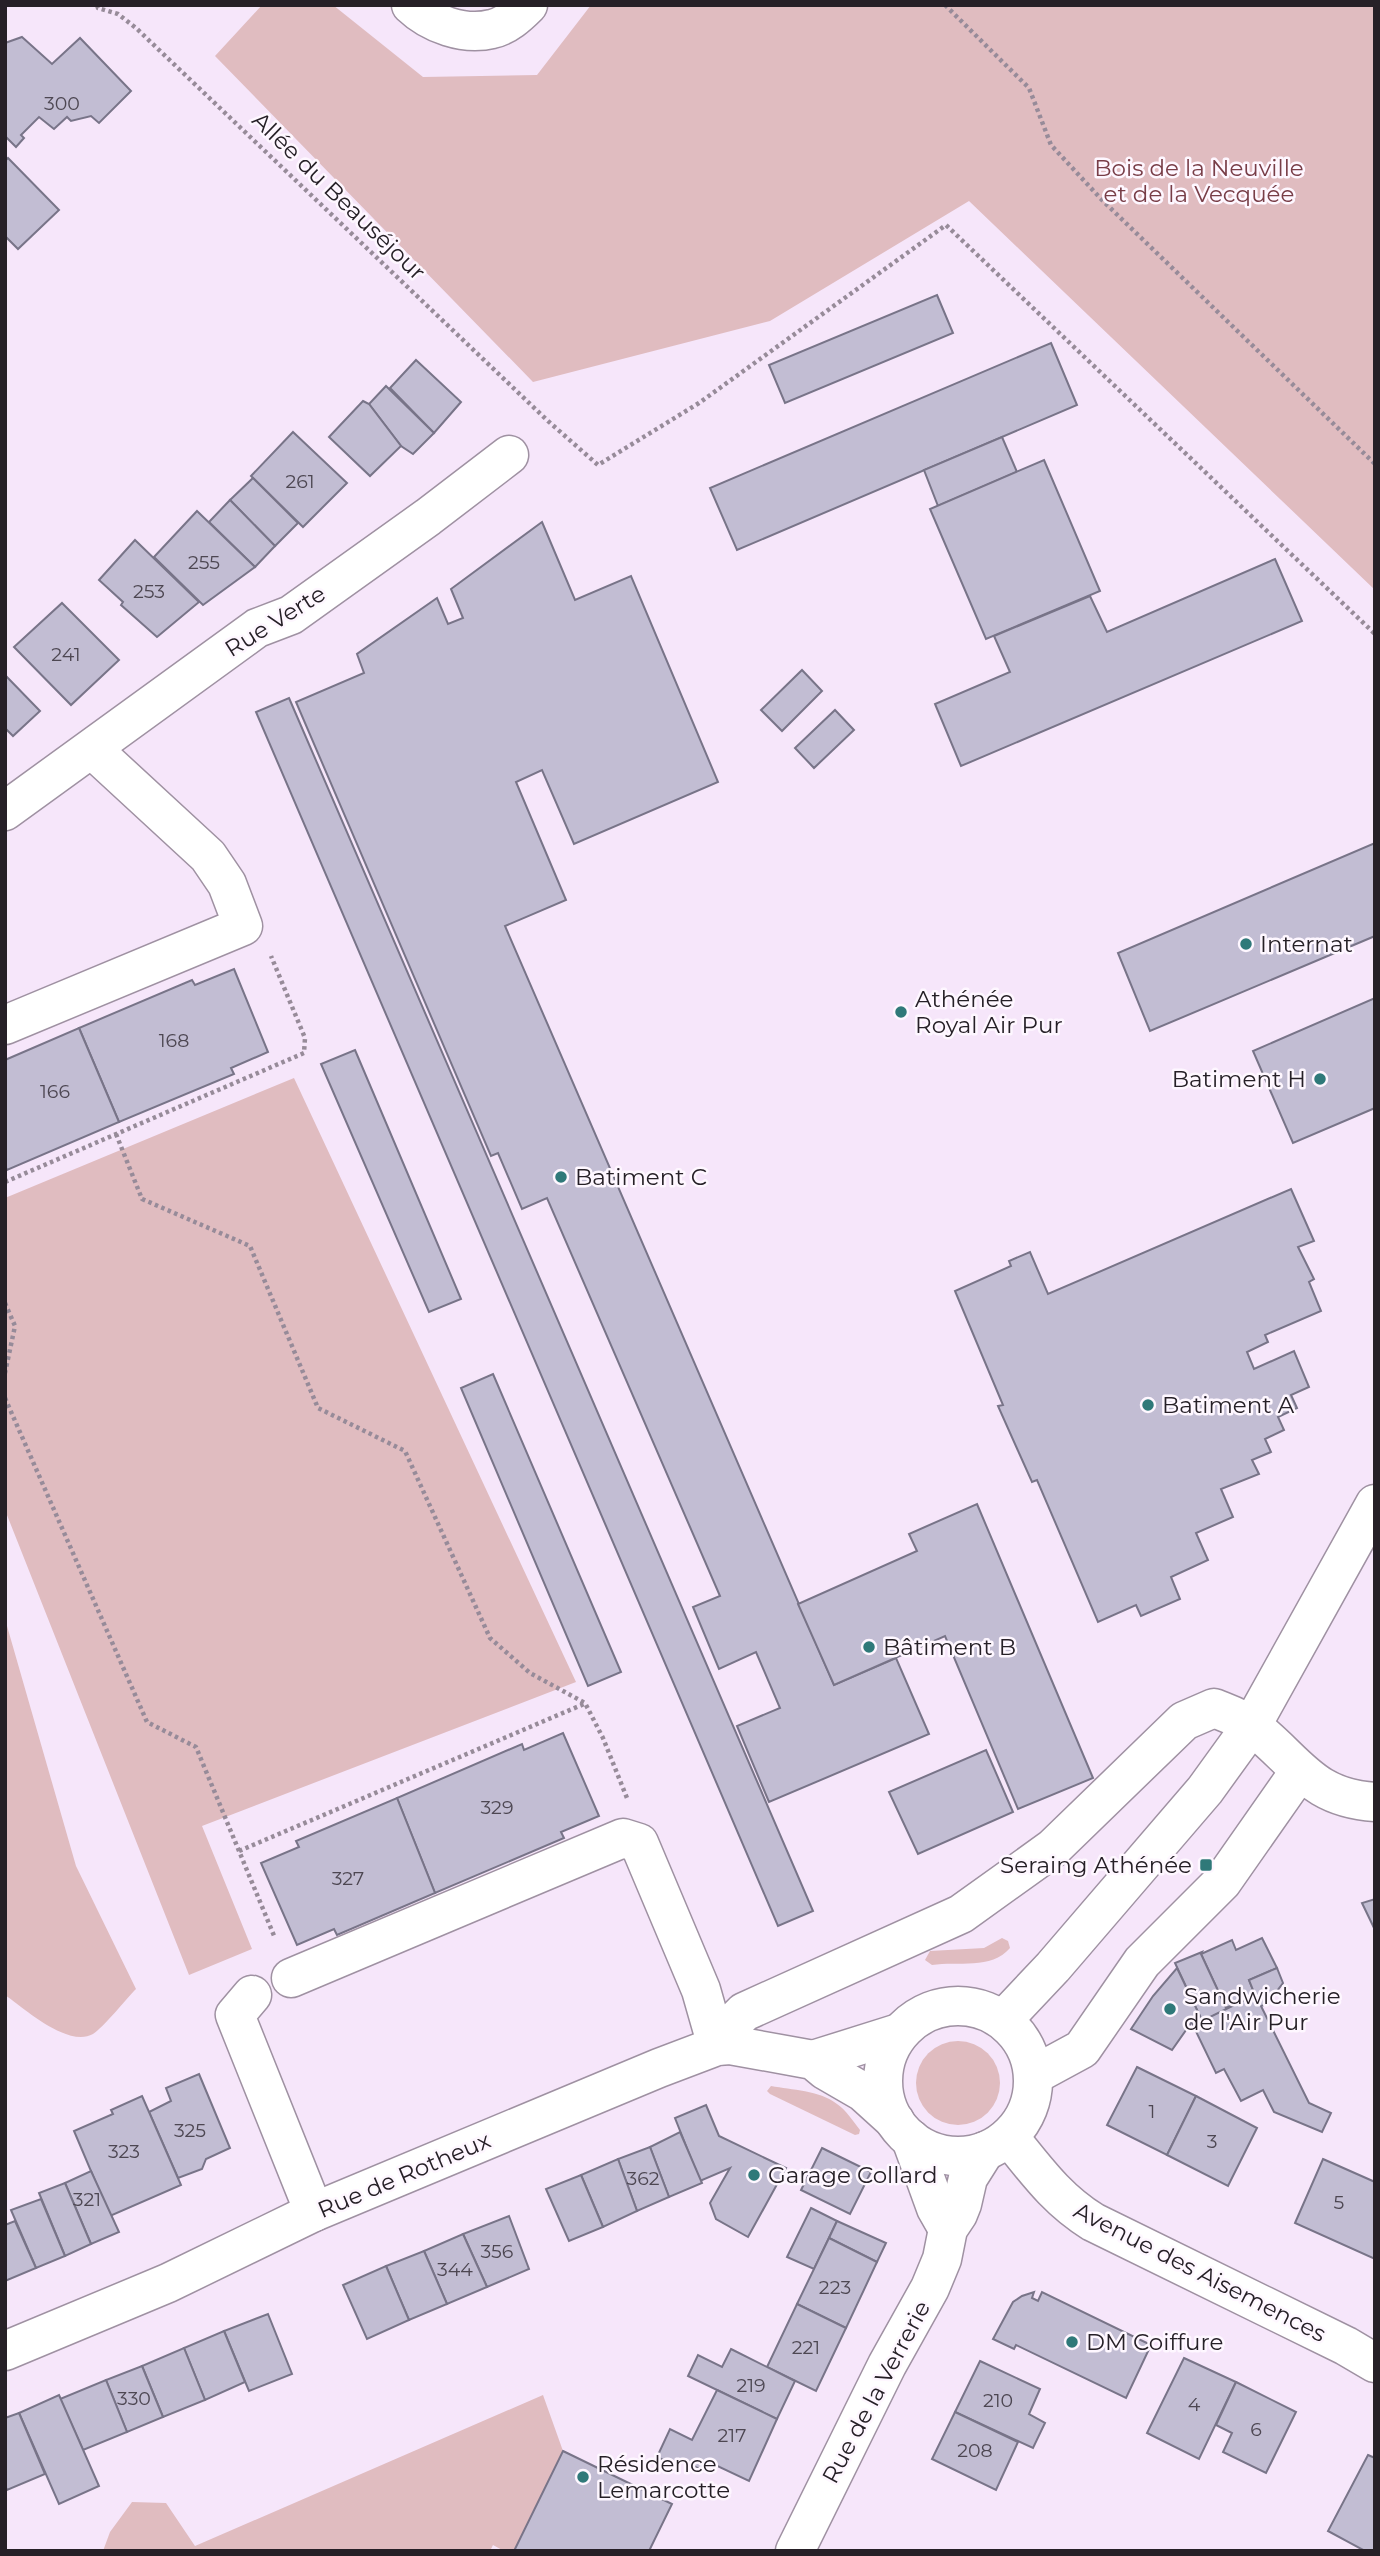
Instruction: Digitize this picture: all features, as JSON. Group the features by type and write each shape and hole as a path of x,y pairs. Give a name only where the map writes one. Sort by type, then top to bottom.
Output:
{"street":[{"path":"411,5 440,24 464,31 492,29 514,19 528,5"},
{"name":"Rue Verte","path":"5,811 257,628 290,615 428,517 509,455"},
{"path":"5,1025 243,926 226,884 208,856 92,749"},
{"path":"1003,2020 1053,1967 1205,1790 1252,1725 1375,1504"},
{"path":"724,2046 733,2023 744,2012 961,1914 1053,1849 1184,1721 1214,1708 1252,1725 1299,1772 1322,1788 1353,1801 1375,1802"},
{"path":"1034,2075 1082,2049 1142,1962 1222,1882 1299,1772"},
{"path":"291,1978 623,1838 639,1843 724,2046"},
{"path":"252,1995 235,2015 314,2213"},
{"path":"813,2060 863,2092 903,2130 933,2152 951,2156 971,2155 997,2144 1022,2121 1031,2099 1034,2075 1024,2042 1003,2020 972,2006 943,2006 915,2019 899,2034 888,2052 883,2074 886,2098 903,2130 947,2229"},
{"path":"724,2046 813,2060 899,2034"},
{"name":"Rue de Rotheux","path":"5,2351 168,2283 314,2213 646,2073 724,2046"},
{"name":"Rue de la Verrerie","path":"795,2551 887,2365 930,2288 942,2259 947,2229 958,2214 968,2178 997,2144"},
{"name":"Avenue des Aisemences","path":"997,2144 1070,2207 1093,2222 1346,2346 1375,2363"}],"path":[{"path":"946,5 1029,88 1051,145 1059,154 1102,200 1375,464"},
{"name":"Allée du Beauséjour","path":"97,7 118,14 136,28 548,421 598,465 699,403 946,225 1375,635"},
{"path":"5,1182 304,1054 304,1038 264,938 243,926"},
{"path":"116,1135 142,1199 250,1246 318,1408 405,1451 490,1638 530,1673 584,1703 603,1738 630,1805 639,1843"},
{"path":"5,1303 15,1326 5,1373"},
{"path":"5,1398 147,1722 196,1747 291,1978"},
{"path":"239,1851 584,1703"}],"green space":[{"name":"Bois de la Neuville et de la Vecquée","path":"262,5 333,5 423,77 537,75 591,5 1375,5 1375,590 969,201 770,321 533,382 215,56"},
{"path":"294,1078 576,1682 202,1826 252,1949 189,1975 5,1510 5,1198"},
{"path":"5,1619 76,1866 136,1989 98,2030 83,2037 59,2032 5,1995"},
{"path":"1002,1938 1008,1941 1010,1948 1002,1955 984,1962 932,1965 925,1960 930,1951 984,1948"},
{"path":"958,2041 981,2048 993,2060 1000,2083 993,2106 981,2118 958,2125 935,2118 923,2106 916,2083 923,2060 935,2048"},
{"path":"771,2086 814,2093 830,2099 849,2116 860,2130 859,2134 855,2135 770,2094 767,2091"},
{"path":"543,2395 563,2451 514,2551 504,2551 493,2545 490,2551 103,2551 110,2532 132,2502 166,2503 195,2546"}],"building":[{"path":"22,37 52,64 80,38 131,91 99,123 91,116 71,121 67,117 54,129 39,117 21,135 24,138 16,147 5,136 5,43"},
{"path":"8,158 59,210 18,249 5,236 5,161"},
{"path":"937,295 953,333 785,403 769,365"},
{"path":"1051,343 1077,405 737,550 710,488"},
{"path":"416,360 461,402 434,433 390,388"},
{"path":"386,386 434,433 413,454 401,446 369,404"},
{"path":"363,401 369,404 401,446 370,476 329,437"},
{"path":"293,432 347,483 303,527 251,476"},
{"path":"1002,437 1017,472 938,506 924,470"},
{"path":"1044,460 1100,591 986,639 930,509"},
{"path":"253,478 298,523 275,546 230,500"},
{"path":"230,500 275,546 255,567 209,522"},
{"path":"197,511 255,567 203,605 154,557"},
{"name":"Batiment C","path":"542,522 575,600 631,576 718,782 574,844 542,770 516,782 566,900 505,926 834,1685 896,1658 929,1734 769,1802 737,1726 780,1708 756,1652 719,1669 693,1607 720,1596 547,1198 522,1209 498,1153 491,1156 296,702 364,673 357,654 437,598 448,624 463,618 451,589"},
{"path":"135,540 199,602 157,637 121,605 123,602 99,580"},
{"path":"1275,559 1302,621 961,766 935,704 1010,672 994,636 1090,596 1107,632"},
{"path":"62,603 119,660 71,705 14,647"},
{"path":"802,670 822,691 782,731 761,710"},
{"path":"5,675 40,711 13,736 5,728"},
{"path":"289,698 813,1911 778,1926 256,712"},
{"path":"835,710 854,730 814,768 795,748"},
{"name":"Internat","path":"1375,843 1375,936 1150,1031 1118,953"},
{"path":"234,969 268,1052 231,1068 234,1074 119,1122 79,1028 192,980 195,985"},
{"name":"Batiment H","path":"1375,998 1375,1108 1293,1143 1253,1051"},
{"path":"79,1028 119,1122 7,1170 5,1060"},
{"path":"355,1050 461,1299 429,1312 321,1064"},
{"name":"Batiment A","path":"1291,1189 1314,1241 1298,1247 1314,1279 1309,1282 1321,1311 1265,1335 1268,1342 1247,1352 1254,1369 1294,1351 1309,1387 1291,1395 1297,1408 1278,1417 1284,1430 1265,1439 1271,1452 1252,1460 1259,1474 1221,1489 1233,1517 1196,1533 1208,1560 1171,1577 1180,1599 1141,1616 1136,1605 1098,1622 1037,1480 1032,1482 998,1406 1003,1405 955,1291 1011,1266 1009,1261 1030,1252 1048,1294"},
{"path":"493,1374 621,1672 588,1686 461,1388"},
{"name":"Bâtiment B","path":"977,1504 1093,1778 1018,1809 945,1636 834,1685 798,1604 917,1551 909,1534"},
{"path":"563,1733 599,1816 561,1832 564,1838 435,1893 397,1798 522,1744 524,1750"},
{"path":"986,1750 1013,1812 918,1854 889,1792"},
{"path":"397,1798 435,1893 337,1935 334,1929 297,1945 261,1863 299,1847 296,1841"},
{"path":"1375,1899 1375,1930 1362,1903"},
{"path":"1262,1938 1277,1968 1249,1980 1255,1995 1226,2008 1201,1954 1232,1940 1236,1950"},
{"path":"1202,1952 1227,2010 1202,2021 1175,1963"},
{"name":"Sandwicherie de l'Air Pur","path":"1177,1968 1199,2014 1190,2019 1191,2023 1172,2050 1131,2029 1153,1996"},
{"path":"1277,1968 1283,1983 1267,2004 1261,2006 1309,2103 1331,2113 1322,2132 1274,2112 1263,2090 1241,2101 1224,2069 1216,2073 1190,2019 1199,2014 1202,2021 1255,1995 1249,1980"},
{"path":"1137,2067 1196,2096 1167,2155 1107,2125"},
{"path":"199,2074 230,2148 206,2159 202,2169 178,2178 149,2112 171,2101 166,2088"},
{"path":"142,2096 181,2185 110,2216 74,2131 113,2114 111,2110"},
{"path":"1196,2096 1257,2128 1228,2186 1167,2155"},
{"name":"Garage Collard","path":"706,2105 719,2136 786,2168 748,2237 716,2219 710,2203 730,2168 700,2181 675,2118"},
{"path":"680,2132 702,2183 669,2197 650,2147"},
{"path":"650,2147 669,2197 637,2211 618,2159"},
{"path":"822,2148 871,2172 850,2214 801,2190"},
{"path":"618,2159 637,2211 603,2227 581,2175"},
{"path":"1323,2159 1375,2182 1375,2259 1295,2223"},
{"path":"91,2171 119,2232 91,2244 65,2183"},
{"path":"581,2175 603,2227 569,2241 546,2189"},
{"path":"65,2183 91,2244 65,2256 39,2193"},
{"path":"41,2199 65,2256 36,2268 11,2210"},
{"path":"811,2208 837,2221 814,2269 787,2257"},
{"path":"509,2216 529,2269 487,2287 463,2234"},
{"path":"15,2221 36,2268 5,2281 5,2225"},
{"path":"837,2221 886,2243 877,2262 829,2238"},
{"path":"463,2234 487,2287 447,2304 424,2251"},
{"path":"829,2238 877,2262 846,2328 797,2304"},
{"path":"424,2251 447,2304 409,2320 386,2266"},
{"path":"386,2266 409,2320 367,2339 343,2285"},
{"name":"DM Coiffure","path":"1034,2292 1032,2298 1038,2301 1042,2292 1151,2345 1126,2398 1016,2345 1014,2349 993,2339 1013,2302"},
{"path":"797,2304 846,2328 816,2391 767,2367"},
{"path":"268,2314 292,2374 249,2391 224,2331"},
{"path":"224,2331 245,2382 205,2400 184,2348"},
{"path":"184,2348 205,2400 163,2417 142,2366"},
{"path":"731,2349 795,2381 777,2419 688,2376 698,2355 722,2367"},
{"path":"1184,2358 1236,2382 1199,2459 1147,2433"},
{"path":"980,2361 1040,2389 1029,2414 1045,2423 1033,2448 955,2412"},
{"path":"142,2366 163,2417 127,2432 106,2380"},
{"path":"106,2380 127,2432 83,2450 60,2399"},
{"path":"1236,2382 1296,2412 1266,2473 1223,2452 1232,2433 1216,2425"},
{"path":"717,2390 777,2419 749,2481 707,2461 702,2470 678,2459 674,2465 657,2457 670,2429 692,2440"},
{"path":"59,2395 99,2486 59,2504 19,2413"},
{"path":"955,2412 1018,2442 996,2490 932,2459"},
{"path":"19,2413 45,2474 7,2490 5,2418"},
{"name":"Résidence Lemarcotte","path":"563,2451 672,2504 649,2551 514,2551"},
{"path":"1368,2455 1375,2458 1375,2551 1365,2551 1328,2531"}],"place":[{"name":"Internat","path":"1246,944"},
{"name":"Athénée Royal Air Pur","path":"901,1012"},
{"name":"Batiment H","path":"1320,1079"},
{"name":"Batiment C","path":"561,1177"},
{"name":"Batiment A","path":"1148,1405"},
{"name":"Bâtiment B","path":"869,1647"},
{"name":"Seraing Athénée","path":"1206,1865"},
{"name":"Sandwicherie de l'Air Pur","path":"1170,2009"},
{"name":"Garage Collard","path":"754,2175"},
{"name":"DM Coiffure","path":"1072,2342"},
{"name":"Résidence Lemarcotte","path":"583,2477"}]}
